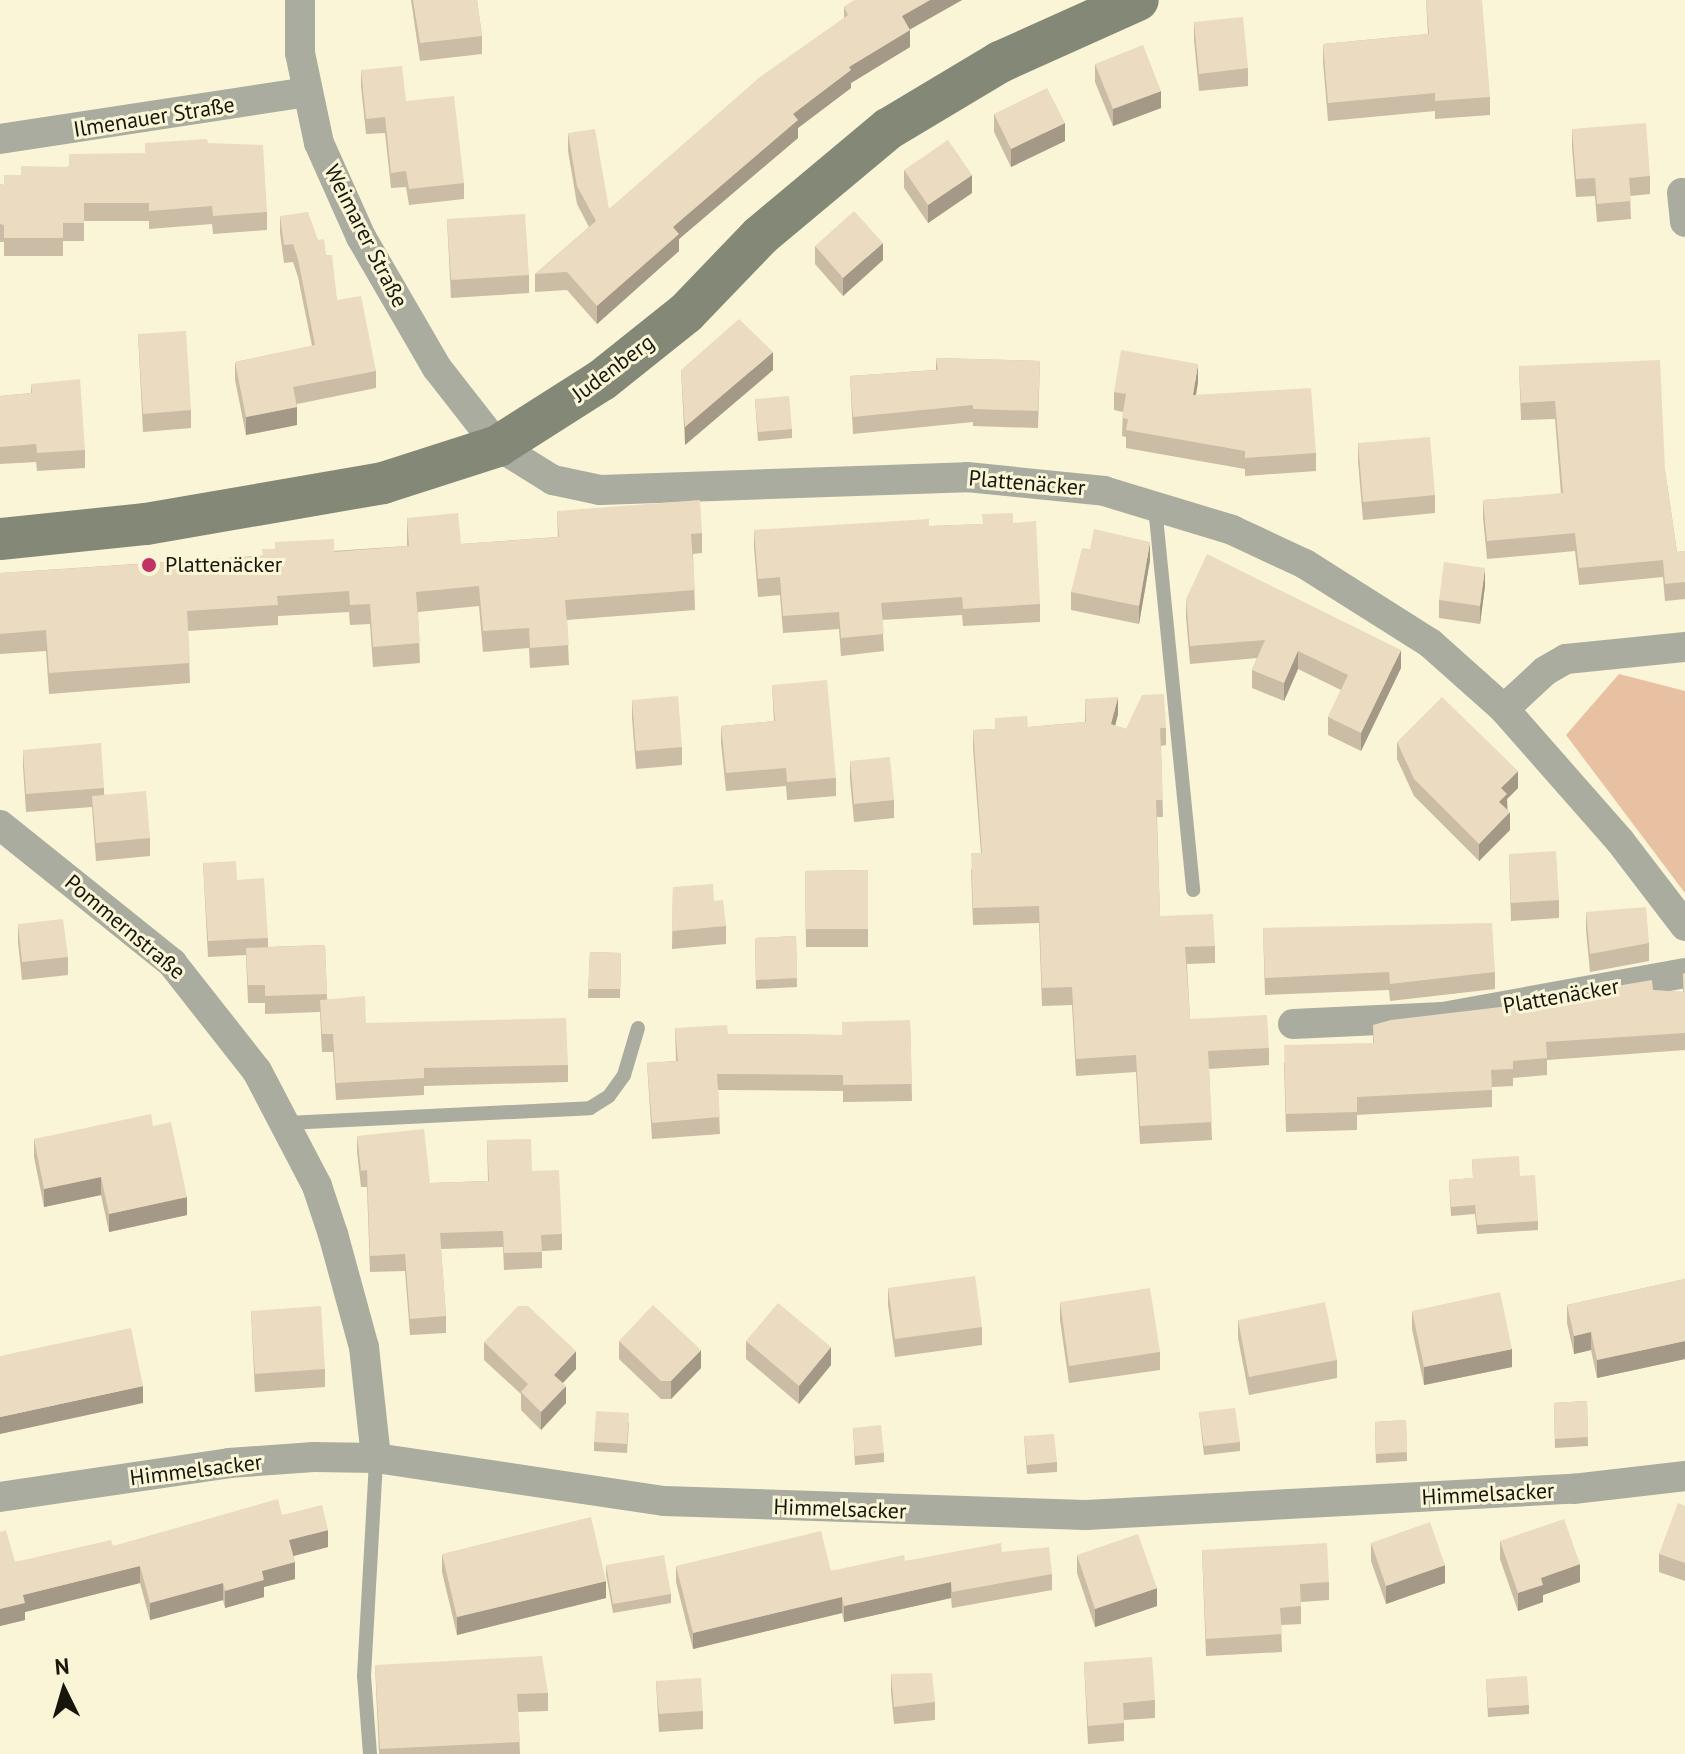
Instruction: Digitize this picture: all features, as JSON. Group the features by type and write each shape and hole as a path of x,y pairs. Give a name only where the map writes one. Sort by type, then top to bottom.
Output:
{"street":[{"name":"Weimarer Straße","path":"300,0 307,92 319,143 361,237 437,368 498,446"},
{"name":"Judenberg","path":"0,539 146,524 383,483 498,446 602,380 686,313 760,236 888,129 1000,62 1138,0"},
{"name":"Ilmenauer Straße","path":"0,139 307,92"},
{"name":"Plattenäcker","path":"498,446 553,480 600,490 967,477 1104,491 1155,502 1305,564 1430,643 1504,709 1620,841 1685,926"},
{"path":"1504,709 1545,671 1566,659 1685,647"},
{"name":"Pommernstraße","path":"0,825 172,963 257,1071 287,1123 317,1186 364,1347 376,1458"},
{"name":"Plattenäcker","path":"1293,1024 1443,1017 1685,973"},
{"name":"Himmelsacker","path":"0,1497 229,1463 376,1458 664,1501 1070,1515 1573,1489 1685,1476"}],"lane":[{"path":"1155,502 1193,890"},
{"path":"287,1123 590,1108 609,1096 624,1075 638,1028"},
{"path":"370,1754 364,1676 376,1458"}],"shaded area":[{"path":"1619,674 1685,691 1685,893 1566,735"}],"building":[{"path":"413,0 477,0 482,36 420,43"},
{"path":"855,0 930,0 902,16 910,30 849,67 851,70 793,114 798,120 673,227 679,234 597,306 567,272 535,274 596,221 577,186 568,133 595,129 609,209 760,77 848,15 844,7"},
{"path":"1426,0 1482,0 1490,97 1435,101 1435,93 1328,103 1323,44 1429,34"},
{"path":"1243,17 1248,68 1199,74 1194,22"},
{"path":"1143,45 1161,91 1113,109 1095,64"},
{"path":"402,66 406,101 454,96 464,183 409,189 406,171 391,173 385,117 366,119 361,70"},
{"path":"1047,88 1065,123 1011,149 994,114"},
{"path":"1646,123 1650,176 1629,178 1631,201 1597,204 1595,178 1576,179 1572,129"},
{"path":"207,139 208,143 263,145 267,212 213,216 212,206 149,211 149,203 84,203 84,223 63,223 63,238 4,238 4,225 0,224 0,184 4,185 4,175 21,175 21,166 69,167 69,154 145,153 145,143"},
{"path":"948,140 972,175 928,205 904,170"},
{"path":"854,211 883,243 843,278 815,246"},
{"path":"308,212 318,240 324,239 326,255 332,255 337,300 361,296 376,371 293,387 297,407 246,417 235,362 315,345 298,259 293,244 284,245 280,216"},
{"path":"525,214 529,275 451,280 447,219"},
{"path":"739,319 773,352 685,427 681,370"},
{"path":"186,331 191,410 143,414 138,334"},
{"path":"1121,350 1198,364 1193,395 1311,388 1316,453 1245,458 1245,451 1126,430 1128,419 1122,418 1126,394 1114,392"},
{"path":"936,358 1040,361 1038,411 973,409 973,405 853,417 850,376 938,370"},
{"path":"1660,360 1665,470 1677,552 1685,551 1685,582 1665,584 1663,560 1579,568 1575,533 1487,541 1483,500 1563,493 1555,401 1521,403 1519,366"},
{"path":"80,379 85,450 37,453 36,444 0,447 0,396 32,393 31,384"},
{"path":"789,396 792,429 758,432 755,399"},
{"path":"1430,437 1435,495 1363,502 1358,443"},
{"path":"700,500 702,533 691,534 695,590 565,600 569,645 530,648 529,628 483,631 479,586 416,592 420,643 373,647 370,604 350,605 349,591 277,596 278,605 187,611 190,663 49,673 46,630 0,634 0,573 263,556 262,549 275,549 275,542 334,539 334,552 409,546 407,518 458,513 461,544 559,537 557,511"},
{"path":"1013,513 1013,523 1036,521 1040,604 963,609 962,597 881,603 884,634 841,638 839,612 783,616 780,577 758,579 754,530 929,519 929,526 983,524 982,514"},
{"path":"1094,529 1150,542 1139,606 1071,592 1082,548 1090,549"},
{"path":"1207,554 1401,650 1361,733 1328,717 1348,675 1298,651 1284,683 1252,670 1265,640 1190,646 1186,599"},
{"path":"1444,562 1485,568 1480,606 1439,600"},
{"path":"827,680 836,778 787,782 786,768 726,773 721,726 775,721 772,685"},
{"path":"1164,694 1166,728 1160,728 1163,800 1156,800 1160,916 1213,914 1215,946 1185,947 1190,1019 1267,1015 1269,1048 1208,1051 1212,1122 1140,1126 1136,1055 1076,1059 1072,987 1042,988 1039,906 973,908 971,853 982,853 973,730 995,729 995,718 1027,716 1028,727 1086,722 1085,699 1118,697 1111,724 1126,729 1142,695"},
{"path":"678,696 682,747 636,751 632,700"},
{"path":"1442,697 1518,771 1501,788 1507,794 1499,802 1510,812 1479,844 1414,779 1397,742"},
{"path":"101,743 104,788 26,794 23,750"},
{"path":"890,757 894,800 854,804 850,761"},
{"path":"146,791 150,838 96,843 92,796"},
{"path":"1556,851 1559,900 1511,903 1509,854"},
{"path":"236,861 237,880 264,878 268,938 208,941 203,863"},
{"path":"868,870 868,929 806,929 805,871"},
{"path":"713,884 714,901 723,900 726,926 672,931 673,887"},
{"path":"1646,907 1649,943 1590,954 1586,912"},
{"path":"63,919 68,957 22,962 18,924"},
{"path":"1492,923 1495,972 1390,984 1389,972 1265,978 1263,928"},
{"path":"796,936 797,978 756,980 755,938"},
{"path":"325,945 327,994 265,996 265,985 248,985 246,948"},
{"path":"590,952 621,953 620,989 588,989"},
{"path":"1685,973 1685,1033 1546,1042 1547,1058 1513,1061 1513,1069 1491,1070 1492,1090 1357,1097 1357,1112 1286,1114 1284,1045 1374,1043 1373,1025 1391,1020 1594,996 1593,990 1652,980 1653,990 1684,992"},
{"path":"365,996 366,1023 566,1018 568,1065 424,1068 424,1078 336,1083 333,1034 322,1034 320,1000"},
{"path":"910,1020 912,1084 843,1085 843,1075 717,1074 720,1117 652,1123 647,1063 678,1061 675,1028 727,1025 728,1034 842,1035 842,1022"},
{"path":"151,1114 153,1126 171,1122 187,1197 109,1214 101,1177 44,1189 34,1139"},
{"path":"424,1129 430,1183 489,1181 487,1140 531,1139 532,1171 559,1170 562,1234 541,1235 542,1252 504,1253 503,1231 440,1233 446,1316 410,1319 405,1254 370,1256 367,1170 361,1171 357,1136"},
{"path":"1519,1156 1520,1176 1535,1175 1538,1221 1477,1225 1475,1205 1451,1207 1449,1180 1473,1178 1472,1159"},
{"path":"975,1276 982,1327 895,1339 888,1288"},
{"path":"1685,1279 1685,1341 1597,1360 1591,1332 1574,1336 1567,1305"},
{"path":"1150,1288 1160,1352 1069,1366 1060,1302"},
{"path":"1500,1292 1512,1349 1424,1367 1412,1311"},
{"path":"1325,1302 1337,1360 1249,1377 1238,1320"},
{"path":"778,1303 831,1347 799,1386 746,1341"},
{"path":"653,1305 701,1350 671,1381 661,1381 619,1341"},
{"path":"321,1306 325,1369 255,1374 251,1311"},
{"path":"518,1306 528,1306 576,1351 554,1375 566,1386 541,1412 521,1392 528,1384 484,1342"},
{"path":"131,1328 143,1386 0,1417 0,1356"},
{"path":"1587,1401 1588,1437 1555,1439 1554,1403"},
{"path":"1235,1408 1240,1442 1204,1446 1199,1412"},
{"path":"596,1411 629,1413 627,1444 594,1442"},
{"path":"1406,1420 1407,1452 1376,1454 1375,1422"},
{"path":"881,1425 884,1453 855,1456 853,1428"},
{"path":"1054,1434 1057,1462 1027,1465 1024,1436"},
{"path":"278,1499 282,1515 322,1505 328,1530 289,1540 295,1562 262,1571 264,1580 225,1591 223,1583 150,1603 140,1566 23,1595 25,1603 0,1609 0,1532 6,1530 15,1562 111,1540 113,1546"},
{"path":"1678,1503 1685,1506 1685,1563 1659,1554"},
{"path":"591,1517 606,1581 457,1617 442,1554"},
{"path":"1564,1519 1580,1564 1541,1578 1543,1585 1518,1593 1500,1541"},
{"path":"1430,1522 1445,1565 1386,1586 1371,1543"},
{"path":"821,1531 831,1571 904,1555 905,1561 1001,1543 1002,1552 1049,1547 1052,1574 952,1592 951,1582 844,1606 842,1597 693,1633 676,1566"},
{"path":"1138,1534 1157,1588 1095,1609 1077,1555"},
{"path":"1327,1543 1329,1582 1300,1584 1301,1606 1280,1608 1282,1634 1206,1639 1202,1550"},
{"path":"664,1555 671,1594 613,1604 606,1565"},
{"path":"542,1656 548,1693 517,1694 520,1742 380,1749 375,1665"},
{"path":"1152,1657 1155,1700 1123,1703 1124,1723 1088,1726 1084,1662"},
{"path":"932,1673 935,1702 894,1707 891,1674"},
{"path":"1527,1676 1529,1705 1488,1708 1486,1679"},
{"path":"701,1678 703,1711 659,1714 656,1681"}],"place":[{"name":"Plattenäcker","path":"149,565"}]}
